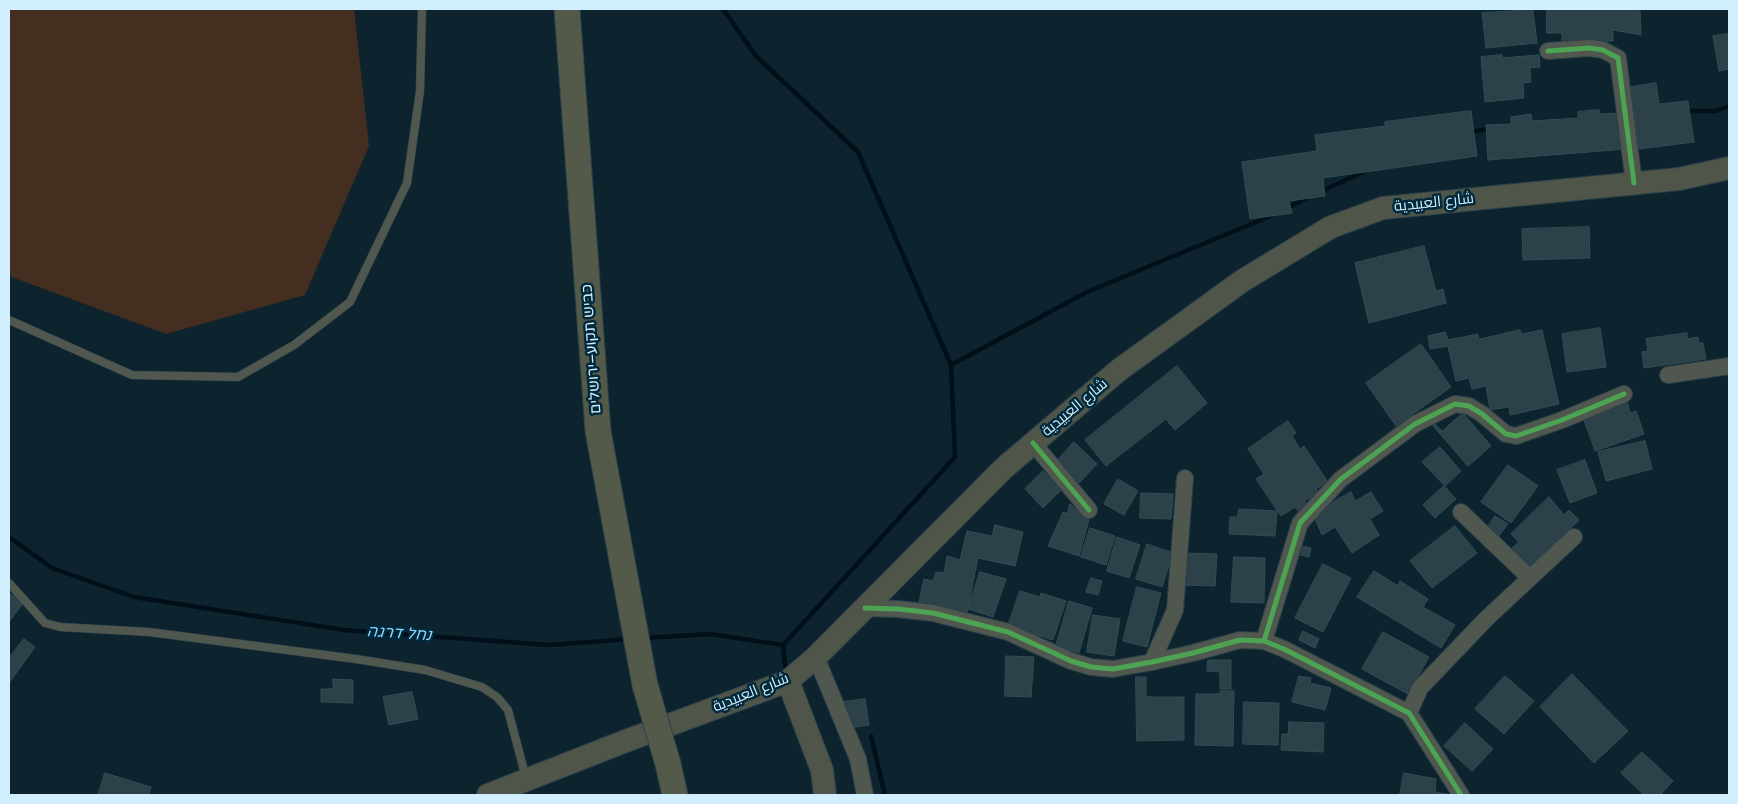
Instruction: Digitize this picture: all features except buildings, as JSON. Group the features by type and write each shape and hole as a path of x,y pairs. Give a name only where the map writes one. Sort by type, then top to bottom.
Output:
{"main road":[{"name":"כביש תקוע–ירושלים","path":"567,9 598,430 645,685 668,764 674,795"},
{"name":"شارع العبيدية","path":"488,795 623,742 788,681 816,657 1004,468 1119,370 1234,286 1331,227 1383,208 1679,178 1729,168"},
{"path":"788,681 822,770 825,795"}],"street":[{"path":"1548,51 1589,48 1603,50 1618,58 1634,183"},
{"path":"1668,375 1729,366"},
{"path":"1264,641 1300,523 1341,479 1415,424 1455,404 1470,406 1506,434 1516,436 1562,420 1624,394"},
{"path":"1033,443 1089,510"},
{"path":"1152,662 1175,610 1185,478"},
{"path":"1461,512 1530,578"},
{"path":"1409,713 1420,688 1486,619 1574,537"},
{"path":"865,608 933,613 1008,632 1071,661 1091,667 1113,669 1193,653 1240,640 1264,641 1284,648 1409,713 1461,795"},
{"path":"816,657 858,759 865,795"}],"lane":[{"path":"9,320 132,375 238,377 294,345 350,302 407,183 420,91 422,9"},
{"path":"9,583 44,622 60,627 150,632 356,659 425,670 482,687 497,697 508,710 527,780"}],"shaded area":[{"path":"9,9 354,9 369,146 305,295 166,334 9,276"}],"waterway":[{"path":"723,9 756,56 858,152 951,365 955,457 783,645"},
{"path":"1684,111 1716,111 1729,106"},
{"path":"1468,132 1490,129"},
{"path":"1320,192 1365,171"},
{"path":"1287,208 1311,196"},
{"path":"951,365 1087,292 1273,215"},
{"name":"נחל דרגה","path":"9,537 52,568 134,597 344,630 549,645 629,639"},
{"name":"נחל דרגה","path":"645,638 710,634 783,645 785,666"},
{"name":"נחל דרגה","path":"871,736 885,795"}],"cycle path":[{"path":"1548,51 1589,48 1603,50 1618,58 1634,183"},
{"path":"1264,641 1300,523 1341,479 1415,424 1455,404 1469,406 1506,434 1516,436 1562,420 1624,394"},
{"path":"1033,443 1089,510"},
{"path":"865,608 933,613 1008,632 1071,661 1091,667 1113,669 1193,653 1240,640 1264,641 1284,649 1409,713 1461,795"}]}
